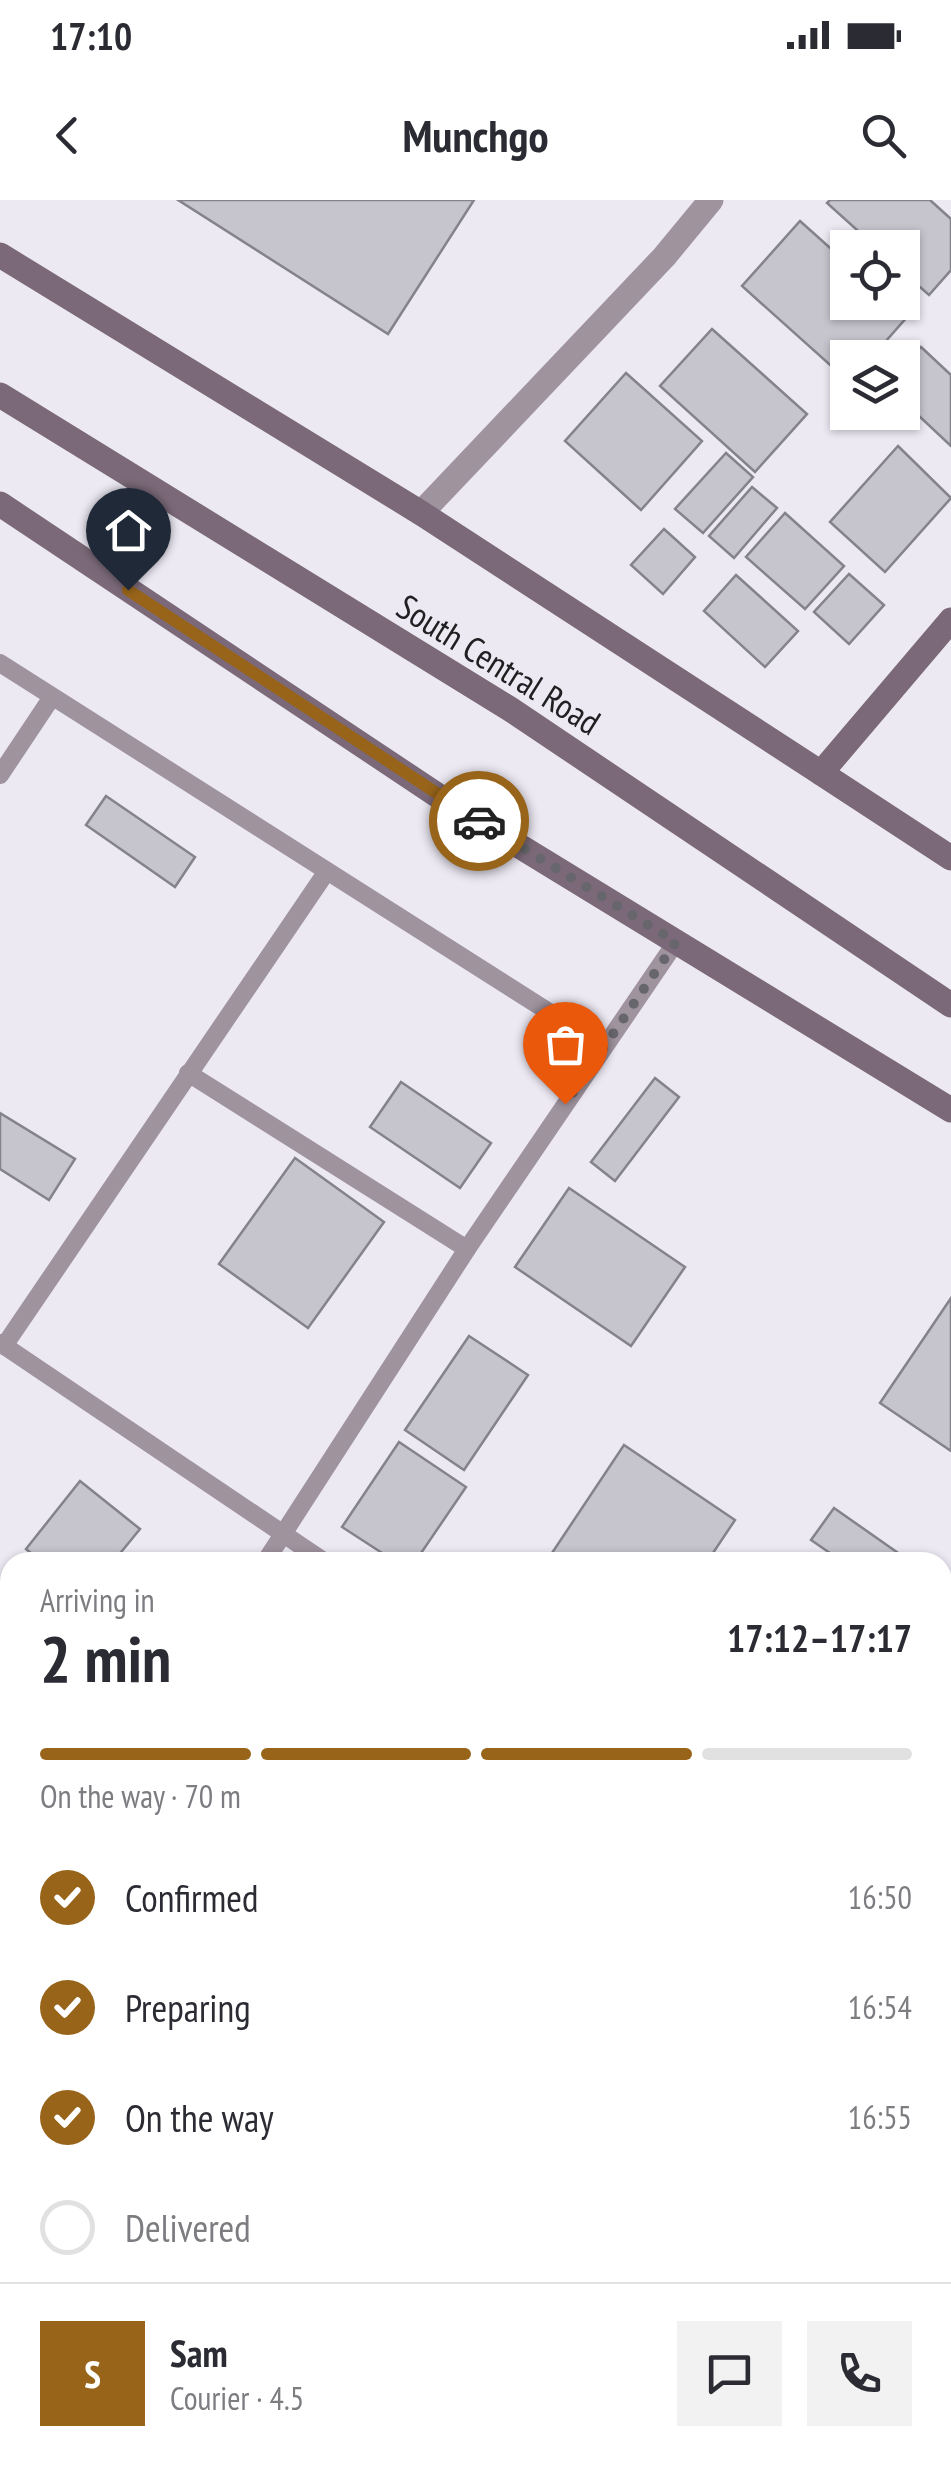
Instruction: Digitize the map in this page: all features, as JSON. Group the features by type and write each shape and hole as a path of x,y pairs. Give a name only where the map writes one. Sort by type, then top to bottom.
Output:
{"main road":[{"path":"0,255 421,514 951,858"},
{"name":"South Central Road","path":"0,395 510,709 951,1005"},
{"path":"0,504 448,803 951,1110"},
{"path":"821,773 951,620"}],"street":[{"path":"421,514 664,257 711,200"}],"lane":[{"path":"0,663 326,874 604,1047"},
{"path":"0,774 52,697"},
{"path":"310,1552 2,1345 326,874"},
{"path":"271,1552 467,1249 676,942"},
{"path":"188,1073 467,1249"}],"building":[{"path":"178,200 474,200 388,334"},
{"path":"930,200 951,219 951,270 929,295 920,287 920,230 857,230 827,203"},
{"path":"800,221 830,248 830,320 904,320 887,340 830,340 830,365 742,286"},
{"path":"712,329 807,414 755,472 660,386"},
{"path":"920,348 951,375 951,446 920,417"},
{"path":"626,373 702,441 641,510 565,441"},
{"path":"898,446 951,498 885,572 830,522"},
{"path":"726,453 753,477 703,533 675,509"},
{"path":"752,487 777,508 734,558 709,536"},
{"path":"785,513 844,566 805,609 746,557"},
{"path":"664,529 695,557 663,594 631,565"},
{"path":"849,574 884,605 849,644 814,612"},
{"path":"736,575 798,631 765,667 704,611"},
{"path":"106,796 195,857 175,887 86,825"},
{"path":"655,1078 679,1097 615,1181 591,1162"},
{"path":"401,1082 491,1143 460,1188 370,1127"},
{"path":"0,1113 75,1159 49,1200 0,1169"},
{"path":"295,1158 384,1222 308,1328 219,1264"},
{"path":"569,1188 685,1267 631,1346 515,1267"},
{"path":"951,1298 951,1451 880,1403"},
{"path":"469,1336 528,1375 464,1470 405,1430"},
{"path":"399,1442 466,1487 422,1552 381,1552 342,1527"},
{"path":"624,1445 735,1520 714,1552 553,1552"},
{"path":"80,1481 140,1529 121,1552 26,1549"},
{"path":"834,1508 897,1552 828,1552 811,1540"}],"way so far":[{"path":"479,821 676,942 565,1104"}],"route":[{"path":"128,590 479,821"}]}
